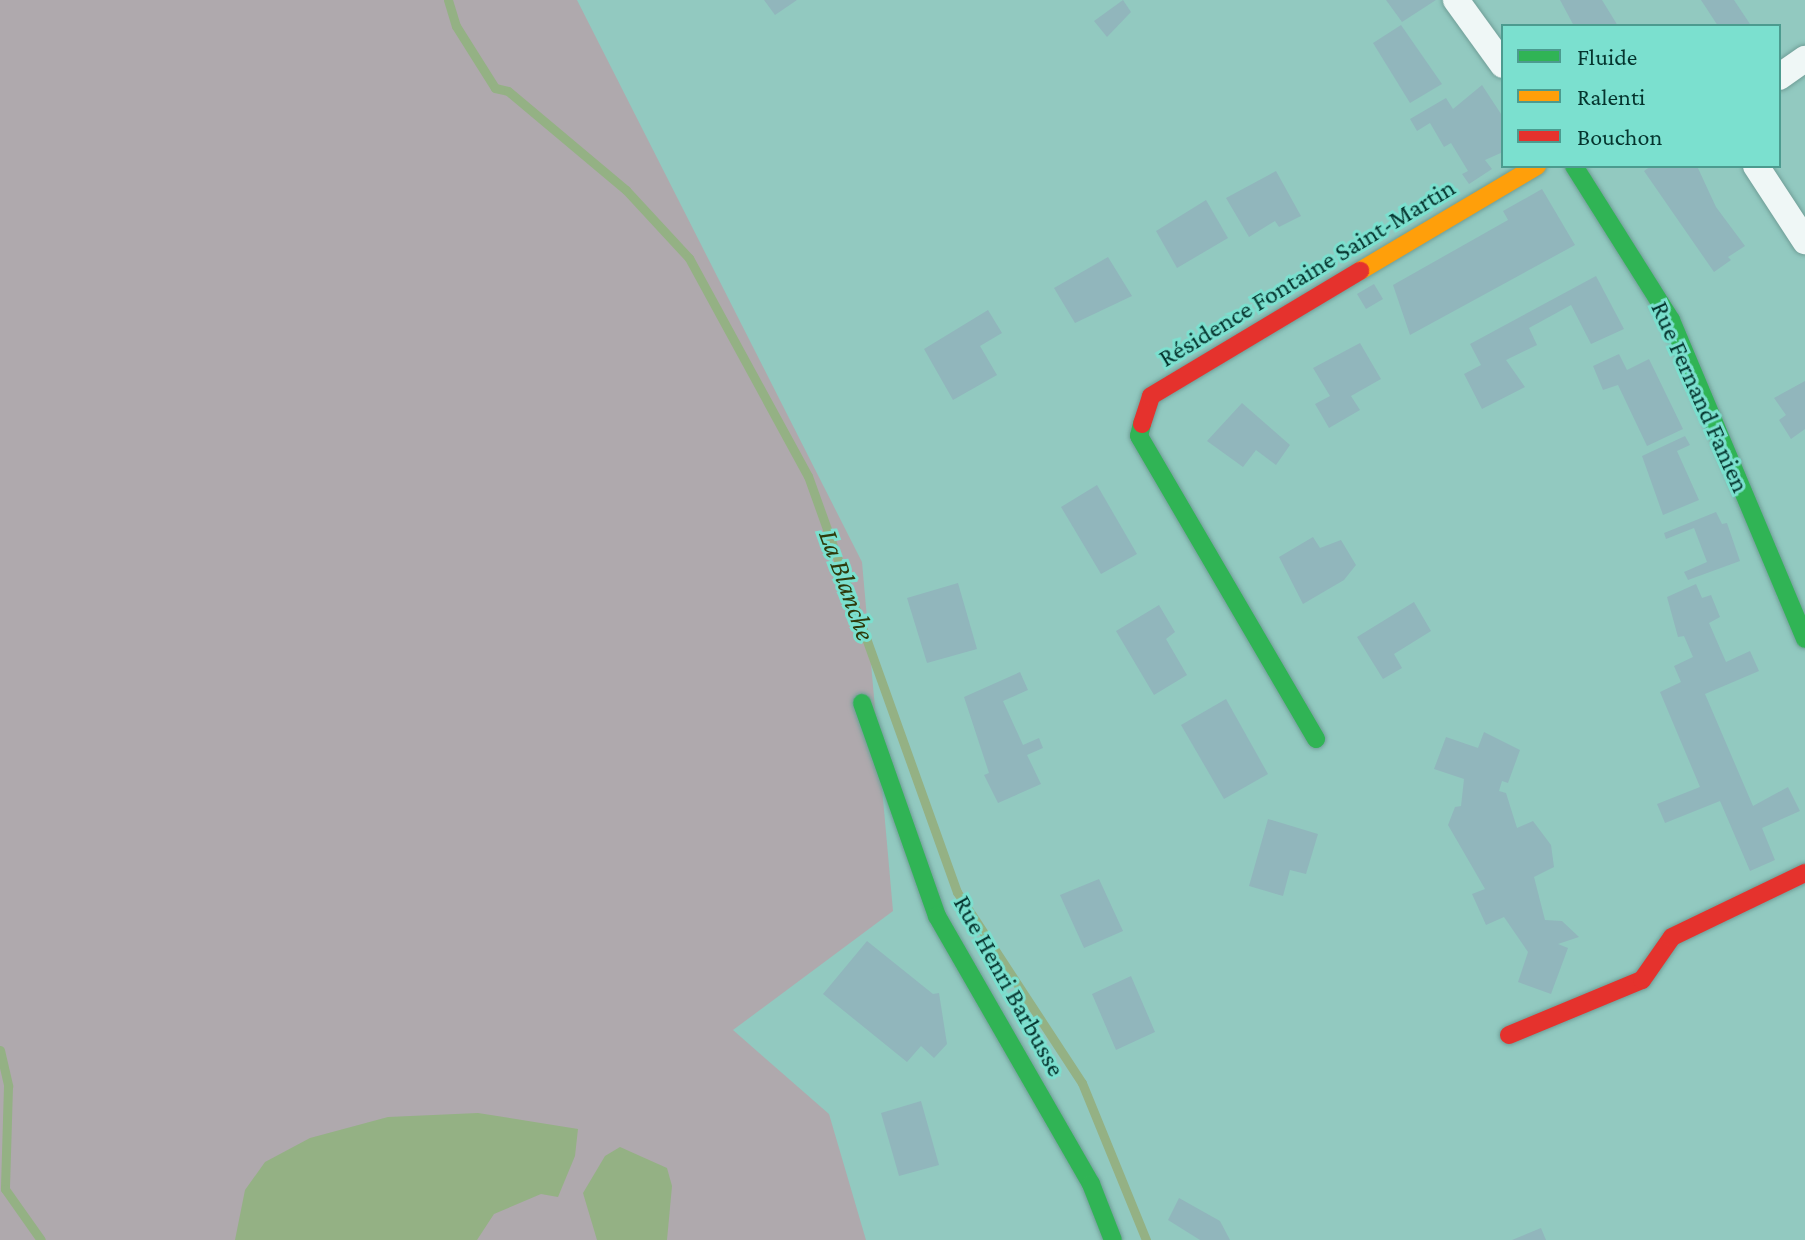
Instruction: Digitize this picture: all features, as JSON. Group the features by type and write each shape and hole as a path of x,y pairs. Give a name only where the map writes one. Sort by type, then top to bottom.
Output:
{"street":[{"path":"1456,0 1501,62"},
{"path":"1781,76 1805,59"},
{"name":"Résidence Fontaine Saint-Martin","path":"1316,739 1139,436 1151,396 1534,168"},
{"name":"Rue Fernand Fanien","path":"1575,168 1671,320 1805,639"},
{"path":"1757,168 1805,241"},
{"name":"Rue Henri Barbusse","path":"862,703 937,916 1091,1184 1113,1240"},
{"path":"1509,1035 1642,980 1672,937 1805,873"}],"shaded area":[{"path":"0,0 577,0 862,562 893,911 733,1030 829,1114 866,1240 0,1240"},
{"path":"478,1113 578,1129 575,1156 558,1197 541,1194 494,1214 477,1240 235,1240 245,1190 265,1162 310,1138 388,1117"},
{"path":"620,1147 667,1168 672,1186 667,1240 597,1240 583,1193 605,1156"}],"building":[{"path":"764,0 797,0 775,15"},
{"path":"1123,0 1131,12 1107,37 1094,21"},
{"path":"1386,0 1436,0 1402,22"},
{"path":"1560,0 1602,0 1617,24 1573,24"},
{"path":"1701,0 1734,0 1750,24 1717,24"},
{"path":"1401,25 1442,84 1410,103 1373,43"},
{"path":"1482,85 1501,114 1501,153 1485,160 1492,169 1469,184 1462,174 1468,171 1451,143 1444,147 1430,123 1417,131 1410,119 1446,98 1453,109"},
{"path":"1648,168 1698,168 1716,207 1745,246 1728,257 1731,260 1714,272 1644,171"},
{"path":"1276,171 1301,216 1279,227 1275,221 1249,237 1226,198"},
{"path":"1542,189 1575,245 1410,335 1393,285 1508,220 1503,211"},
{"path":"1206,200 1228,238 1177,268 1156,231"},
{"path":"1108,257 1132,296 1075,323 1054,288"},
{"path":"1596,276 1624,329 1591,344 1571,305 1529,328 1537,345 1506,360 1525,387 1482,409 1464,374 1481,365 1470,344"},
{"path":"1374,284 1383,299 1366,309 1357,294"},
{"path":"988,310 1002,333 980,346 997,375 953,400 924,349"},
{"path":"1360,343 1381,379 1351,396 1360,410 1329,428 1315,404 1330,396 1313,368"},
{"path":"1619,354 1627,370 1649,359 1683,429 1647,446 1618,385 1603,390 1593,366"},
{"path":"1805,381 1805,429 1791,439 1779,420 1786,415 1774,398"},
{"path":"1242,403 1290,445 1276,465 1256,450 1243,467 1207,441"},
{"path":"1685,436 1690,445 1677,451 1699,500 1663,515 1642,456"},
{"path":"1097,485 1137,554 1101,574 1061,507"},
{"path":"1716,512 1722,524 1727,523 1740,561 1688,580 1684,572 1707,562 1694,528 1666,539 1664,533"},
{"path":"1313,537 1320,548 1341,540 1356,565 1344,580 1303,604 1279,557"},
{"path":"958,583 977,649 927,663 907,598"},
{"path":"1696,584 1702,598 1711,595 1720,617 1709,623 1726,662 1750,651 1759,671 1705,694 1753,806 1788,787 1800,811 1762,828 1775,860 1750,871 1720,801 1665,823 1657,804 1700,787 1660,692 1681,682 1674,666 1693,657 1684,636 1678,637 1667,597"},
{"path":"1414,602 1431,631 1394,654 1402,668 1383,679 1357,637"},
{"path":"1159,605 1175,632 1166,639 1187,675 1154,695 1116,631"},
{"path":"1020,672 1028,690 1003,701 1023,745 1039,738 1043,748 1027,755 1041,784 998,803 984,775 989,773 964,697"},
{"path":"1226,699 1268,774 1224,799 1181,725"},
{"path":"1484,732 1520,750 1508,783 1502,781 1499,791 1506,793 1517,828 1533,821 1551,845 1554,867 1534,877 1545,920 1562,921 1579,937 1558,944 1568,948 1551,994 1518,982 1528,952 1504,917 1486,925 1472,894 1485,889 1448,825 1455,807 1461,806 1464,779 1434,769 1446,737 1478,748"},
{"path":"1268,819 1318,834 1306,874 1290,870 1283,896 1249,886"},
{"path":"1099,879 1123,931 1084,948 1060,895"},
{"path":"867,941 933,994 939,993 947,1044 934,1058 921,1046 907,1062 823,994"},
{"path":"1131,976 1155,1032 1116,1050 1092,994"},
{"path":"921,1101 939,1165 899,1176 881,1113"},
{"path":"1179,1198 1220,1221 1230,1240 1200,1240 1168,1220"},
{"path":"1541,1228 1546,1240 1512,1240"}],"waterway":[{"name":"La Blanche","path":"448,0 456,26 495,88 508,91 626,190 689,258 808,476 957,892 1082,1083 1146,1240"},
{"path":"0,1050 8,1086 5,1189 41,1240"}],"traffic: fast":[{"path":"1575,168 1671,320 1805,639"},
{"path":"1142,424 1139,436 1316,739"},
{"path":"862,703 937,916 1091,1184 1113,1240"}],"traffic: slow":[{"path":"1360,271 1534,168"}],"traffic: jam":[{"path":"1142,424 1151,396 1360,271"},
{"path":"1509,1035 1642,980 1672,937 1805,873"}]}
